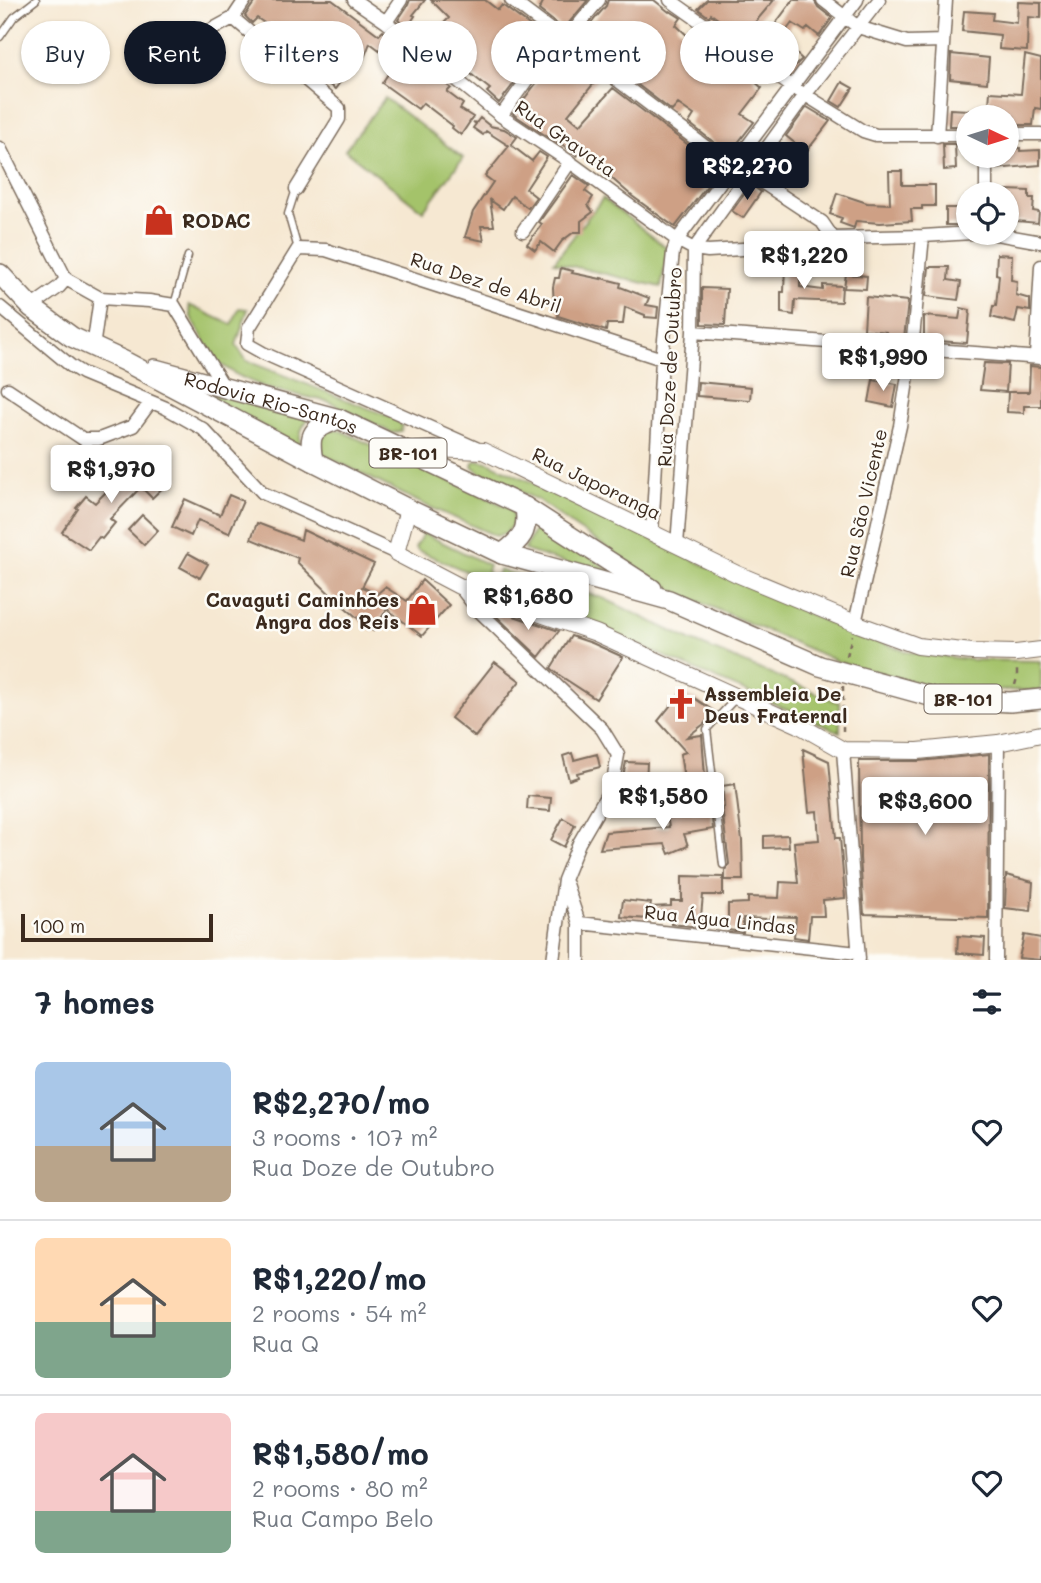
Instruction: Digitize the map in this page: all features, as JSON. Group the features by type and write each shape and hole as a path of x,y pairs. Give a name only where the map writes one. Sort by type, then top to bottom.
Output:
{"highway":[{"name":"Rodovia Rio-Santos","path":"0,274 31,307 72,337 93,348 124,360 339,419 525,507 668,600"},
{"name":"Rodovia Rio-Santos","path":"124,360 313,461 502,554 668,600 820,666 937,698 1010,702 1041,699"},
{"path":"313,461 310,443 314,430 339,419"},
{"path":"502,554 519,541 528,523 525,507"}],"main road":[{"path":"404,451 483,451"},
{"name":"Rua Japoranga","path":"483,451 737,574 918,646 972,652 1016,653 1041,650"},
{"path":"408,509 396,553 459,586 596,633 799,725 843,750 918,751 998,743 1041,734"}],"street":[{"path":"226,22 233,18 245,0"},
{"name":"Rua Gravata","path":"354,0 385,21"},
{"path":"387,21 401,0"},
{"path":"510,0 538,21"},
{"path":"581,21 599,0"},
{"path":"670,0 791,86 863,131 876,135 956,135"},
{"path":"823,0 858,27 907,42 943,41"},
{"name":"Rua Doze de Outubro","path":"652,533 662,359 673,252 677,240 857,0"},
{"name":"Rua Doze de Outubro","path":"677,545 693,332 694,249 805,95 879,0"},
{"path":"937,136 946,0"},
{"path":"233,18 339,108 339,119 296,189"},
{"name":"Rua Gravata","path":"462,84 501,116 570,162 677,240 694,249"},
{"path":"501,116 525,84"},
{"path":"622,84 731,166 748,173 822,222 833,238"},
{"path":"1019,134 1041,134"},
{"path":"0,148 66,279 100,298 174,305 224,387"},
{"path":"523,231 570,162"},
{"path":"694,249 708,251 811,245 833,238 956,234"},
{"name":"Rua São Vicente","path":"855,623 900,426 912,349 923,236"},
{"path":"1019,238 1041,242"},
{"name":"Rua Dez de Abril","path":"298,249 326,250 662,359"},
{"name":"Rua Japoranga","path":"298,249 249,328 247,344 483,451"},
{"path":"693,332 1039,358 1041,266"},
{"path":"31,307 59,288 66,279"},
{"path":"669,288 694,290"},
{"path":"93,348 100,298"},
{"path":"0,307 82,373 166,408 203,429 263,493 396,553"},
{"path":"8,389 83,439 99,439 133,426 150,403"},
{"path":"459,586 477,609 602,729 618,755 612,786 579,843 564,880 553,960"},
{"path":"996,960 998,743"},
{"path":"843,750 858,956"},
{"path":"564,880 579,923 579,960"},
{"name":"Rua Água Lindas","path":"579,923 858,956"}],"lane":[{"path":"0,37 14,17 36,0"},
{"path":"296,189 288,214 298,249"},
{"path":"174,305 188,256"},
{"path":"723,865 707,729 737,697"}],"path":[{"path":"842,672 855,623"},
{"path":"1010,702 1017,678 1016,653"},
{"path":"843,705 843,750"}],"green space":[{"path":"385,98 463,158 423,211 345,150"},
{"path":"603,198 668,249 661,287 554,262"},
{"path":"189,305 232,325 239,308 248,309 236,345 247,361 396,419 402,425 401,431 392,433 330,402 266,388 237,375 216,361 191,317"},
{"path":"192,387 310,417 301,431 300,447"},
{"path":"327,428 339,430 512,509 512,525 506,533 496,536 425,505 322,454 318,439"},
{"path":"473,462 488,462 612,519 840,628 908,652 972,660 1041,661 1041,691 935,688 839,662 672,590 538,500 479,472 472,466"},
{"path":"539,521 627,583 524,550"},
{"path":"423,533 489,565 487,571 492,578 499,570 603,598 692,641 840,703 840,732 419,551 415,548"}],"building":[{"path":"256,0 332,0 360,21 261,21 257,18 250,21 245,16"},
{"path":"410,0 425,0 412,21 399,21 398,20"},
{"path":"431,0 485,0 498,10 502,5 524,21 491,21 491,84 514,84 499,103 487,92 490,89 477,79 477,21 446,21 449,18"},
{"path":"544,0 588,0 570,21 553,21 539,10"},
{"path":"608,0 654,0 681,18 676,25 680,29 680,84 758,84 762,88 742,114 754,122 729,154 689,123 694,115 678,104 672,111 637,84 666,84 666,21 593,21"},
{"path":"707,0 774,0 756,21 721,21 698,9"},
{"path":"793,0 814,0 818,7 832,18 819,36 808,27 805,31 799,27 799,21 777,21"},
{"path":"1018,2 1041,3 1041,18 1028,17 1027,51 999,49 1000,35 962,31 964,11 993,13 992,20 1017,23"},
{"path":"364,24 378,34 378,49 370,43 364,58"},
{"path":"951,54 989,58 987,83 950,79"},
{"path":"1025,55 1041,59 1041,109 1035,108 1033,125 1019,125 1019,105 989,105 990,92 1021,94"},
{"path":"842,82 853,88 841,107 831,101"},
{"path":"383,84 446,84 451,88 447,92 463,104 460,109 473,117 461,135 423,103 418,109"},
{"path":"536,84 593,84 568,115 580,125 613,88 720,169 675,227 632,196 596,162 581,152 577,156 558,141 557,143 513,114"},
{"path":"807,107 830,121 806,152 786,136"},
{"path":"950,109 956,109 956,126 949,126"},
{"path":"480,118 490,126 504,129 517,137 511,145 532,161 539,152 547,157 526,189 536,197 528,208 512,196 503,209 490,200 494,226 481,226 484,241 465,237 473,212 493,182 485,176 509,146 486,131 483,135 473,128 476,124 473,122 476,123"},
{"path":"943,144 955,144 956,169 944,170"},
{"path":"1019,148 1020,151 1040,150 1040,165 1019,167"},
{"path":"889,171 902,171 902,185 935,185 935,206 911,209 912,221 856,221 854,228 840,223 842,218 830,214 837,193 867,203 890,204"},
{"path":"573,175 589,186 585,191 593,197 588,205 593,212 581,221 581,232 574,232 562,241 554,252 541,242 535,250 527,244 542,224 539,222"},
{"path":"751,185 761,192 743,218 732,211"},
{"path":"1019,191 1029,191 1029,198 1034,198 1033,211 1039,212 1038,223 1019,221"},
{"path":"946,208 956,208 956,225 946,225"},
{"path":"997,254 1012,255 1011,280 1017,281 1016,295 1030,299 1030,311 1018,309 1015,323 991,317 993,306 996,306 999,275 996,274"},
{"path":"785,265 800,266 800,287 823,290 823,285 842,286 841,302 795,300 794,315 781,313"},
{"path":"929,267 949,267 948,280 961,282 958,300 926,296"},
{"path":"561,268 573,271 572,273 621,283 620,287 649,298 646,305 658,307 657,318 645,317 625,307 623,324 607,324 606,331 558,316 559,309 554,308 553,287"},
{"path":"846,274 867,276 866,289 844,288"},
{"path":"702,288 727,289 725,325 702,324"},
{"path":"866,297 908,301 904,339 885,338 886,332 864,330"},
{"path":"961,308 970,310 967,343 924,340 924,316 959,319"},
{"path":"984,363 1008,364 1006,392 980,390"},
{"path":"1030,366 1041,367 1041,406 1024,406 1024,413 1007,412 1008,392 1029,392"},
{"path":"873,380 897,384 893,407 869,402"},
{"path":"698,382 751,387 750,400 697,396"},
{"path":"136,462 152,479 163,469 172,479 152,498 141,487 110,519 115,523 89,550 62,532 86,496 95,503"},
{"path":"229,495 243,501 229,533 198,520 191,536 172,527 185,499 220,515"},
{"path":"142,515 158,530 144,545 128,530"},
{"path":"257,523 301,540 303,530 374,564 362,587 377,594 385,587 407,601 422,580 449,605 422,636 387,609 373,631 297,562 298,558 251,539"},
{"path":"188,553 208,564 200,578 180,567"},
{"path":"487,607 559,631 539,657"},
{"path":"571,636 623,657 596,699 551,668"},
{"path":"495,662 520,681 475,737 451,718"},
{"path":"679,695 694,698 715,712 687,737 702,735 705,777 685,784 680,754 686,752 658,721"},
{"path":"803,749 829,761 845,898 823,900 824,916 810,916 808,939 794,937 796,917 743,918 743,932 728,930 728,904 748,903 748,897 779,898 780,882 798,883 794,842 819,840 817,811 809,812"},
{"path":"572,753 574,760 597,754 600,767 577,773 578,777 569,780 563,756"},
{"path":"989,754 988,918 864,914 860,858 859,761 919,761"},
{"path":"626,762 647,763 646,783 622,782"},
{"path":"659,783 675,789 669,806 653,800"},
{"path":"735,784 742,841 743,880 725,880 725,870 729,864 722,786"},
{"path":"528,796 551,798 550,811 527,809"},
{"path":"692,809 692,812 711,809 713,829 684,834 688,846 669,854 665,844 600,849 606,832 669,827 666,811"},
{"path":"563,818 575,825 564,847 551,840"},
{"path":"788,835 789,847 764,848 764,836"},
{"path":"1006,875 1033,882 1031,911 1005,908"},
{"path":"682,876 723,877 723,895 703,895 700,927 671,924 671,918 621,917 623,900 651,903 650,907 671,906 671,901 682,901"},
{"path":"1024,935 1041,938 1041,960 1019,958"},
{"path":"958,936 985,938 984,955 957,953"}],"place":[{"name":"RODAC","path":"159,220"},
{"name":"Cavaguti Caminhões Angra dos Reis","path":"422,610"},
{"name":"Assembleia De Deus Fraternal","path":"681,704"}]}
